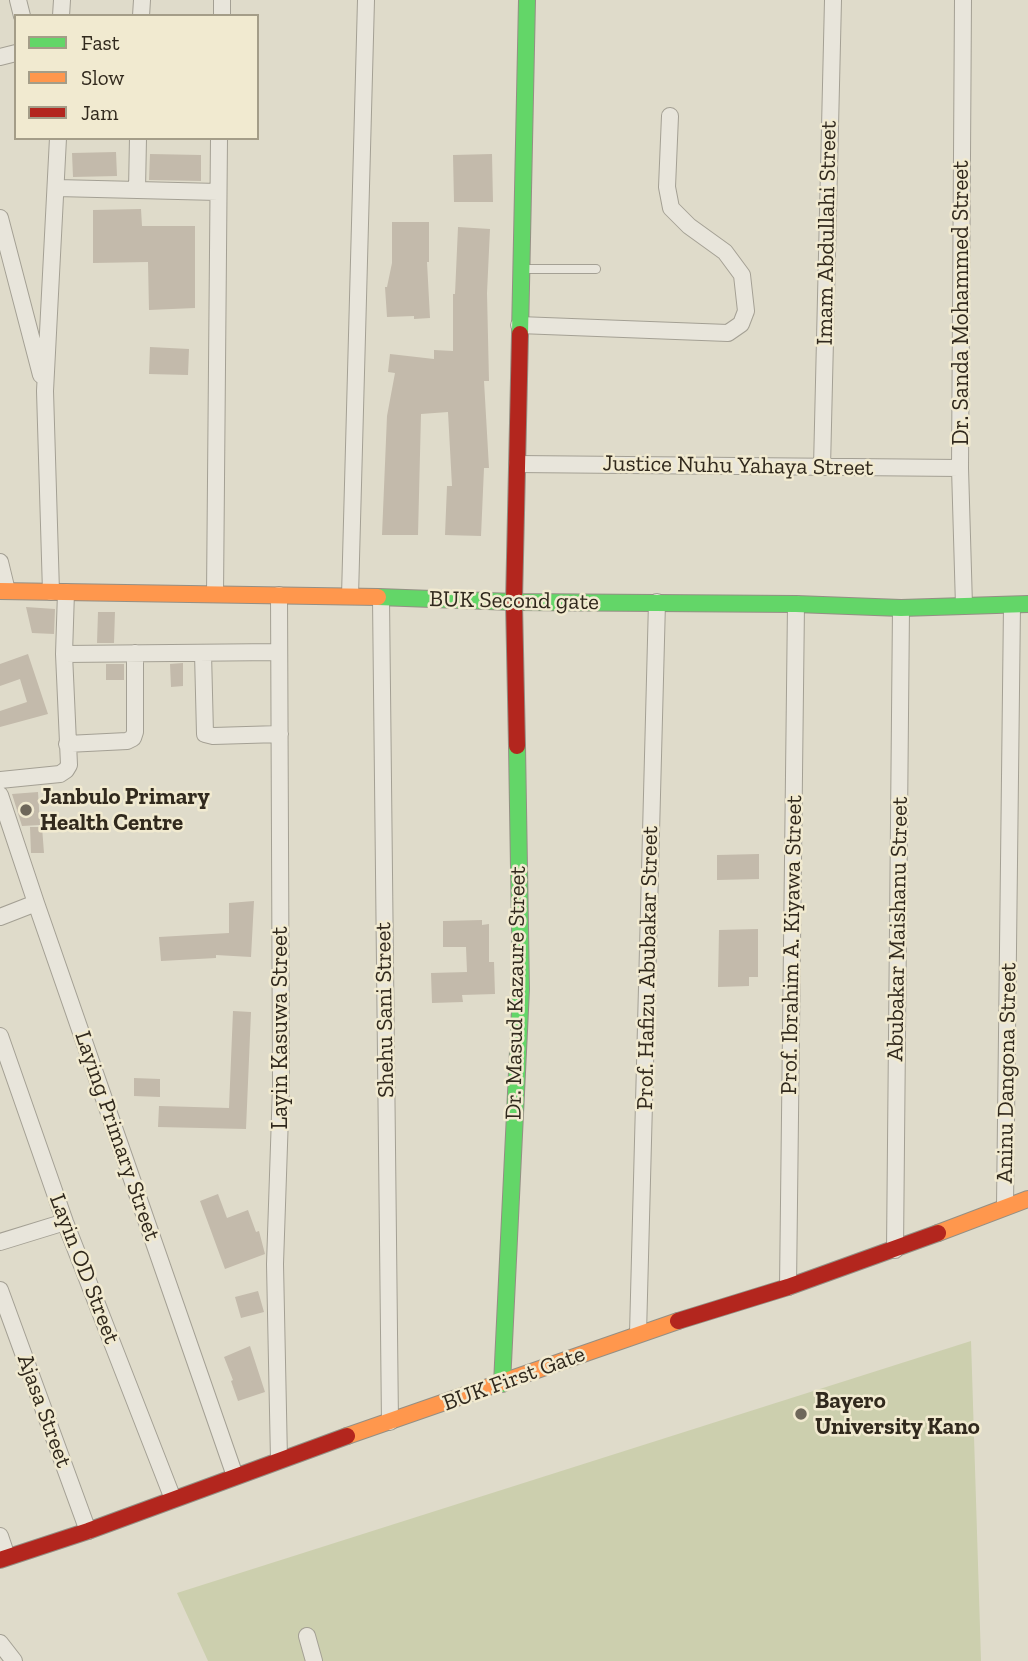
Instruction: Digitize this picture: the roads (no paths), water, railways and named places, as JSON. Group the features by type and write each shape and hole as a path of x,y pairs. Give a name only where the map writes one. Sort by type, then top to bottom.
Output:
{"street":[{"path":"350,596 366,0"},
{"name":"Dr. Masud Kazaure Street","path":"502,1384 520,989 514,602 527,0"},
{"name":"Imam Abdullahi Street","path":"822,467 833,0"},
{"name":"Dr. Sanda Mohammed Street","path":"963,0 960,468 964,606"},
{"path":"519,325 728,333 741,324 746,311 742,275 725,252 689,226 671,208 667,187 670,116"},
{"path":"0,780 60,774 69,765 64,654 45,391 58,140"},
{"path":"137,190 138,140"},
{"path":"215,594 219,140"},
{"path":"57,188 218,192"},
{"path":"0,218 45,391"},
{"name":"Justice Nuhu Yahaya Street","path":"517,464 960,468"},
{"path":"0,562 4,591"},
{"name":"BUK Second gate","path":"4,591 901,608 1020,605"},
{"name":"Layin Kasuwa Street","path":"279,595 281,1086 275,1264 279,1460"},
{"name":"Shehu Sani Street","path":"381,598 390,1422"},
{"name":"Prof. Hafizu Abubakar Street","path":"638,1334 657,602"},
{"name":"Prof. Ibrahim A. Kiyawa Street","path":"788,1287 796,604"},
{"name":"Aninu Dangona Street","path":"1006,1206 1020,605"},
{"name":"Abubakar Maishanu Street","path":"895,1250 901,608"},
{"path":"64,654 278,652"},
{"path":"67,744 127,741 133,738 135,653"},
{"path":"203,653 205,734 281,734"},
{"name":"Laying Primary Street","path":"0,794 235,1476"},
{"path":"0,918 36,903"},
{"name":"Layin OD Street","path":"0,1036 65,1222 173,1499"},
{"name":"BUK First Gate","path":"4,1558 88,1531 279,1460 502,1384 638,1334 895,1250 1028,1199"},
{"path":"0,1242 65,1222"},
{"name":"Ajasa Street","path":"0,1290 88,1531"},
{"path":"0,1536 4,1558"},
{"path":"307,1636 314,1661"},
{"path":"0,1643 14,1661"}],"lane":[{"path":"520,269 596,269"}],"place":[{"name":"Janbulo Primary Health Centre","path":"26,810"},
{"name":"Bayero University Kano","path":"801,1414"}]}
